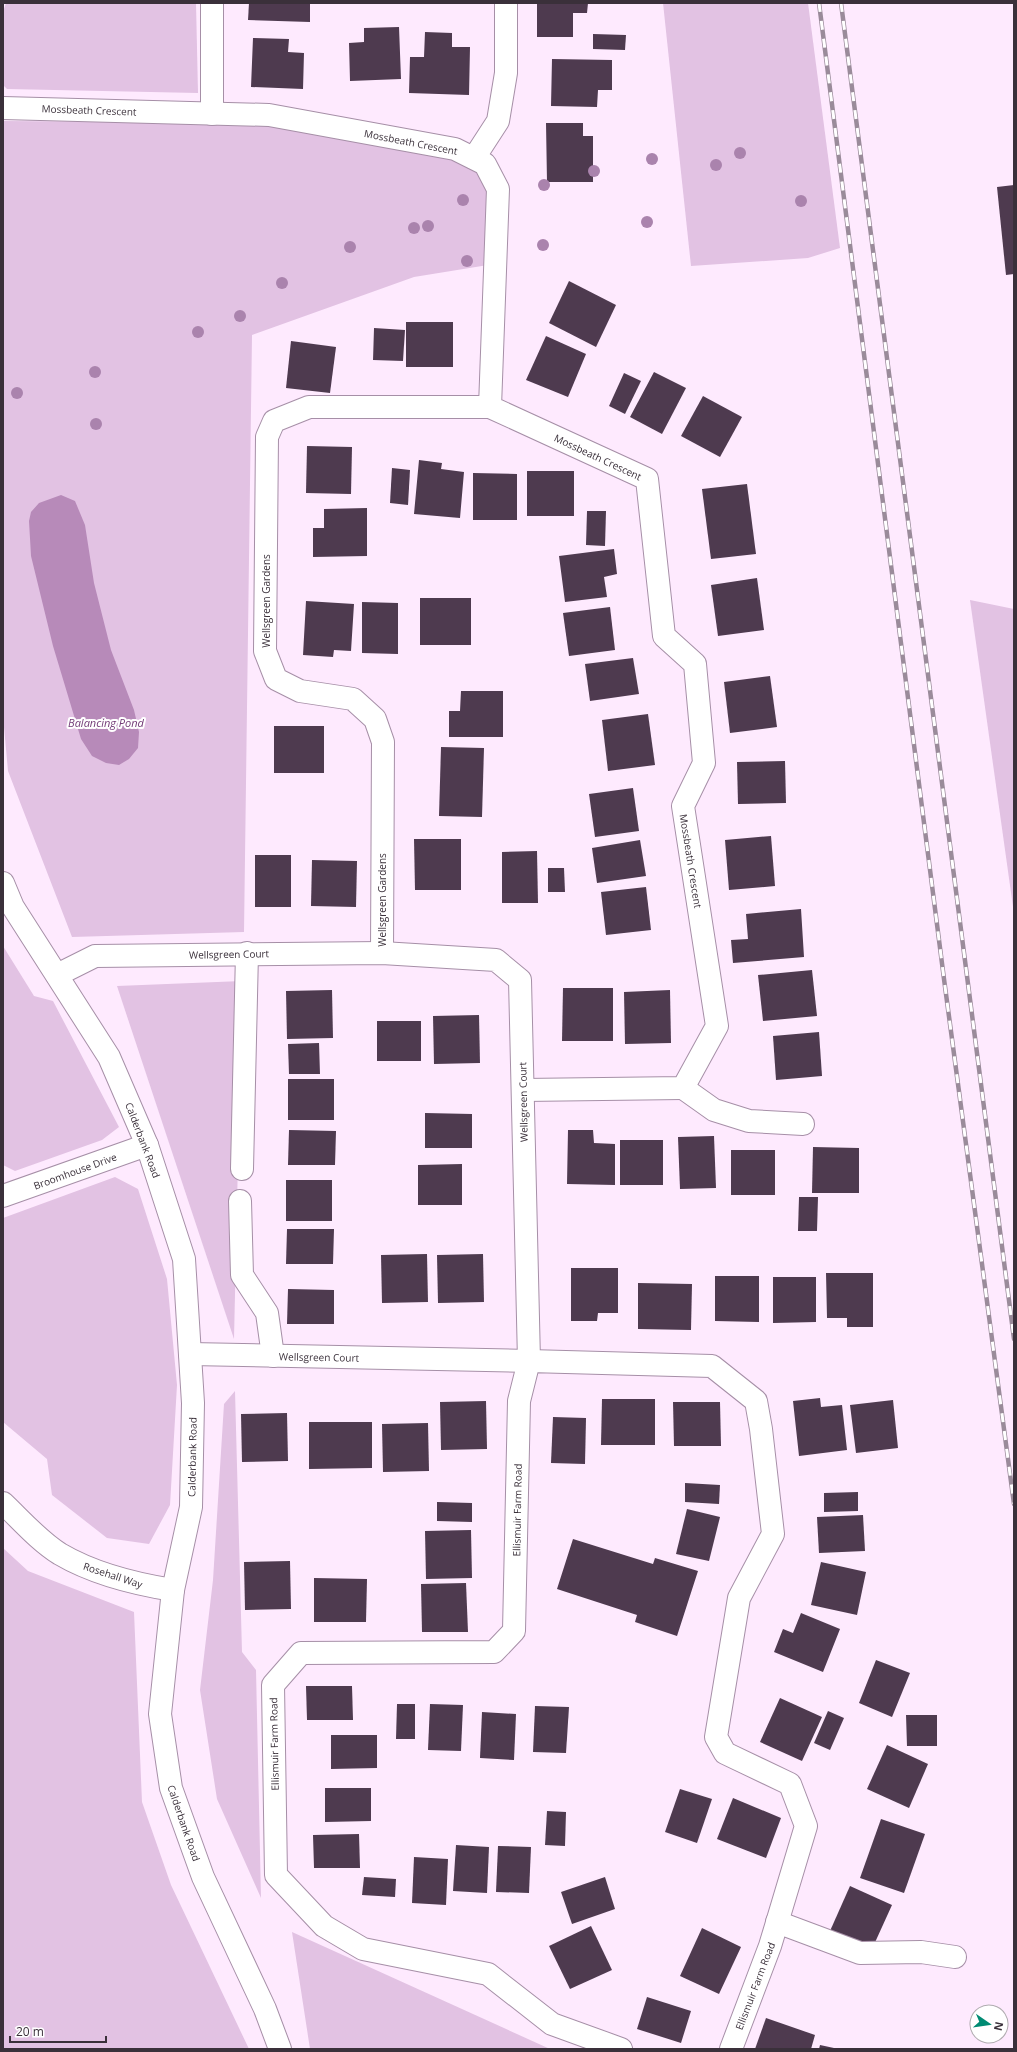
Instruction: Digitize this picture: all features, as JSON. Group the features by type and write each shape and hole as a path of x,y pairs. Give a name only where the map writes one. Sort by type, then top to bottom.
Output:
{"street":[{"path":"212,3 212,114"},
{"path":"474,158 498,121 506,73 506,3"},
{"name":"Mossbeath Crescent","path":"3,108 269,115 456,149 485,164 498,189 490,407 647,479 664,636 695,664 704,763 683,806 717,1026 683,1088"},
{"name":"Wellsgreen Gardens","path":"382,952 383,742 375,718 353,699 300,691 276,679 265,651 266,437 274,421 308,407 490,407"},
{"name":"Calderbank Road","path":"3,883 13,907 58,975 109,1057 147,1145 184,1259 193,1403 191,1507 173,1590 160,1714 171,1788 203,1877 265,2009 280,2049"},
{"name":"Wellsgreen Court","path":"58,975 95,956 382,952 496,960 520,980 529,1361 190,1354"},
{"path":"242,1169 247,953"},
{"path":"523,1090 683,1088 714,1110 749,1121 803,1124"},
{"name":"Broomhouse Drive","path":"3,1196 147,1145"},
{"path":"240,1201 242,1275 267,1313 273,1356"},
{"name":"Ellismuir Farm Road","path":"621,2049 552,2024 488,1974 363,1949 324,1926 276,1875 273,1685 301,1653 494,1652 514,1630 519,1401 529,1361 712,1366 756,1401 761,1429 773,1534 739,1598 716,1736 725,1753 790,1784 806,1826 770,1946 731,2049"},
{"name":"Rosehall Way","path":"3,1503 59,1553 85,1566 149,1586 173,1590"},
{"path":"778,1922 860,1953 920,1952 955,1957"}],"shaded area":[{"path":"6,3 196,3 198,93 7,89 3,85 3,12"},
{"path":"663,3 808,3 840,248 808,258 691,266"},
{"path":"3,121 275,123 455,158 483,176 491,193 488,265 414,277 252,335 244,932 72,937 8,771 3,716"},
{"path":"970,600 1014,609 1014,914"},
{"path":"3,946 34,996 53,1001 119,1127 102,1140 15,1171 3,1165"},
{"path":"242,981 234,1339 117,986"},
{"path":"115,1177 138,1189 167,1279 177,1385 170,1505 149,1544 107,1538 52,1495 47,1459 3,1422 3,1218"},
{"path":"235,1391 242,1652 256,1670 261,1898 217,1799 200,1690 213,1580 224,1404"},
{"path":"3,1548 28,1571 134,1612 142,1802 171,1885 249,2049 3,2049"},
{"path":"292,1932 550,2049 310,2049"}],"water":[{"name":"Balancing Pond","path":"61,495 75,501 85,525 94,583 111,650 134,710 139,732 138,748 129,759 119,765 106,763 92,756 81,739 53,646 31,556 29,521 31,512 39,503"}],"building":[{"path":"249,3 310,3 310,22 248,20"},
{"path":"537,3 588,3 587,13 573,13 573,37 537,37"},
{"path":"399,27 401,79 350,81 349,43 364,42 364,28"},
{"path":"425,32 452,33 452,47 470,47 469,95 409,93 410,57 424,57"},
{"path":"593,34 626,35 625,50 593,49"},
{"path":"253,38 289,39 288,52 304,53 303,89 251,87"},
{"path":"552,59 612,60 612,90 598,90 597,107 551,106"},
{"path":"546,123 583,123 583,136 593,136 593,182 547,182"},
{"path":"1014,185 1014,274 1006,275 997,187"},
{"path":"569,281 616,305 596,347 549,323"},
{"path":"406,322 453,322 453,367 406,367"},
{"path":"374,328 405,330 403,361 373,360"},
{"path":"546,336 586,354 568,397 526,380"},
{"path":"291,341 336,347 330,393 286,388"},
{"path":"654,372 686,388 662,434 630,417"},
{"path":"624,373 641,381 625,414 609,406"},
{"path":"703,396 742,417 720,457 681,436"},
{"path":"307,446 352,447 351,494 306,493"},
{"path":"419,460 442,463 441,469 464,472 460,518 414,514"},
{"path":"392,468 410,470 408,505 390,503"},
{"path":"527,471 574,471 574,516 527,516"},
{"path":"473,473 517,474 517,520 473,520"},
{"path":"747,484 756,554 711,559 702,489"},
{"path":"367,508 367,556 313,557 313,528 324,528 324,509"},
{"path":"587,511 606,511 605,546 586,545"},
{"path":"614,549 617,574 604,577 607,597 565,602 559,556"},
{"path":"757,578 764,630 718,636 711,585"},
{"path":"420,598 471,598 471,645 420,645"},
{"path":"306,601 354,604 351,651 334,650 333,657 303,655"},
{"path":"362,602 398,603 398,654 362,653"},
{"path":"610,607 615,650 569,656 563,613"},
{"path":"633,658 639,694 590,701 585,664"},
{"path":"770,676 777,727 730,733 724,682"},
{"path":"461,691 503,691 503,737 449,737 449,711 460,711"},
{"path":"648,714 655,765 608,771 602,720"},
{"path":"274,726 324,726 324,773 274,773"},
{"path":"441,747 484,748 482,817 439,816"},
{"path":"785,761 786,803 738,804 737,762"},
{"path":"633,788 639,831 595,837 589,794"},
{"path":"771,836 775,886 729,890 725,840"},
{"path":"414,839 461,839 461,890 415,890"},
{"path":"640,840 646,876 597,883 592,848"},
{"path":"537,851 538,903 502,903 502,852"},
{"path":"255,855 291,855 291,907 255,907"},
{"path":"312,860 357,861 356,907 311,906"},
{"path":"548,868 564,868 565,892 548,892"},
{"path":"646,887 651,930 606,935 601,892"},
{"path":"801,909 804,957 733,963 731,940 748,939 746,914"},
{"path":"812,970 817,1016 763,1021 758,975"},
{"path":"563,988 613,988 613,1041 562,1041"},
{"path":"332,990 333,1038 287,1039 286,991"},
{"path":"670,990 671,1043 625,1044 624,992"},
{"path":"479,1015 480,1063 434,1064 433,1016"},
{"path":"377,1021 421,1021 421,1061 377,1061"},
{"path":"819,1032 822,1076 776,1080 773,1036"},
{"path":"319,1043 320,1074 289,1074 288,1044"},
{"path":"288,1079 334,1079 334,1120 288,1120"},
{"path":"425,1113 472,1114 472,1148 425,1148"},
{"path":"289,1130 336,1131 335,1165 288,1165"},
{"path":"568,1130 593,1130 594,1143 615,1144 615,1185 567,1184"},
{"path":"714,1136 716,1188 680,1189 678,1137"},
{"path":"620,1140 663,1140 663,1185 620,1185"},
{"path":"813,1147 859,1148 859,1193 812,1193"},
{"path":"731,1150 775,1150 775,1195 731,1195"},
{"path":"462,1164 462,1205 418,1205 418,1165"},
{"path":"286,1180 332,1180 332,1221 286,1221"},
{"path":"799,1197 818,1197 817,1231 798,1231"},
{"path":"287,1229 334,1229 333,1264 286,1264"},
{"path":"427,1254 428,1302 382,1303 381,1255"},
{"path":"483,1254 484,1302 438,1303 437,1255"},
{"path":"571,1268 618,1268 618,1313 598,1313 597,1321 571,1321"},
{"path":"826,1273 873,1273 873,1327 847,1327 847,1318 827,1318"},
{"path":"715,1276 759,1276 759,1322 715,1321"},
{"path":"773,1277 816,1277 816,1322 773,1323"},
{"path":"638,1283 692,1284 691,1330 638,1329"},
{"path":"288,1289 334,1290 334,1324 287,1324"},
{"path":"820,1398 821,1407 842,1405 847,1450 799,1456 793,1401"},
{"path":"602,1399 655,1399 655,1445 601,1445"},
{"path":"893,1400 898,1448 856,1453 850,1405"},
{"path":"486,1401 487,1449 441,1450 440,1402"},
{"path":"673,1402 720,1402 721,1446 674,1446"},
{"path":"287,1413 288,1461 242,1462 241,1414"},
{"path":"553,1417 586,1418 585,1464 551,1463"},
{"path":"309,1422 372,1422 372,1468 309,1469"},
{"path":"428,1423 429,1471 383,1472 382,1424"},
{"path":"685,1483 720,1485 719,1504 685,1502"},
{"path":"858,1492 858,1511 824,1512 824,1493"},
{"path":"437,1502 472,1503 472,1522 437,1521"},
{"path":"687,1509 720,1517 709,1561 676,1554"},
{"path":"863,1515 865,1551 819,1553 817,1517"},
{"path":"471,1530 472,1578 426,1579 425,1531"},
{"path":"573,1539 653,1564 655,1558 698,1571 677,1636 635,1622 637,1615 557,1589"},
{"path":"290,1561 291,1609 245,1610 244,1562"},
{"path":"821,1562 866,1572 857,1615 811,1605"},
{"path":"314,1578 367,1579 366,1622 314,1622"},
{"path":"466,1583 468,1632 422,1632 421,1584"},
{"path":"801,1613 840,1629 823,1672 774,1652 783,1629 793,1633"},
{"path":"876,1660 910,1673 892,1717 859,1703"},
{"path":"306,1686 352,1686 353,1720 307,1720"},
{"path":"780,1698 822,1717 802,1761 760,1742"},
{"path":"397,1704 415,1704 415,1739 396,1739"},
{"path":"430,1704 463,1705 461,1751 428,1750"},
{"path":"535,1706 569,1707 566,1753 533,1752"},
{"path":"828,1711 844,1718 830,1750 814,1743"},
{"path":"482,1712 516,1714 514,1760 480,1758"},
{"path":"906,1715 937,1715 937,1746 907,1746"},
{"path":"331,1735 377,1735 377,1768 331,1769"},
{"path":"887,1745 928,1764 909,1808 867,1789"},
{"path":"325,1788 371,1788 371,1821 325,1822"},
{"path":"680,1789 712,1799 697,1843 665,1832"},
{"path":"733,1798 781,1818 766,1858 717,1839"},
{"path":"547,1811 566,1812 565,1846 545,1845"},
{"path":"881,1819 925,1834 904,1893 860,1878"},
{"path":"359,1834 360,1868 314,1868 313,1835"},
{"path":"456,1845 489,1847 487,1893 453,1891"},
{"path":"498,1846 531,1847 529,1893 496,1892"},
{"path":"414,1857 448,1859 446,1905 412,1903"},
{"path":"364,1877 396,1879 395,1897 362,1895"},
{"path":"605,1877 615,1909 572,1924 561,1892"},
{"path":"850,1886 892,1905 872,1949 830,1931"},
{"path":"591,1926 612,1970 570,1989 549,1946"},
{"path":"702,1928 741,1947 719,1994 680,1976"},
{"path":"647,1997 691,2011 681,2043 637,2029"},
{"path":"766,2018 815,2035 811,2049 755,2049"},
{"path":"820,2045 834,2048 834,2049 819,2049"}],"railway":[{"path":"819,3 944,979 1014,1504"},
{"path":"841,3 1014,1339"}]}
